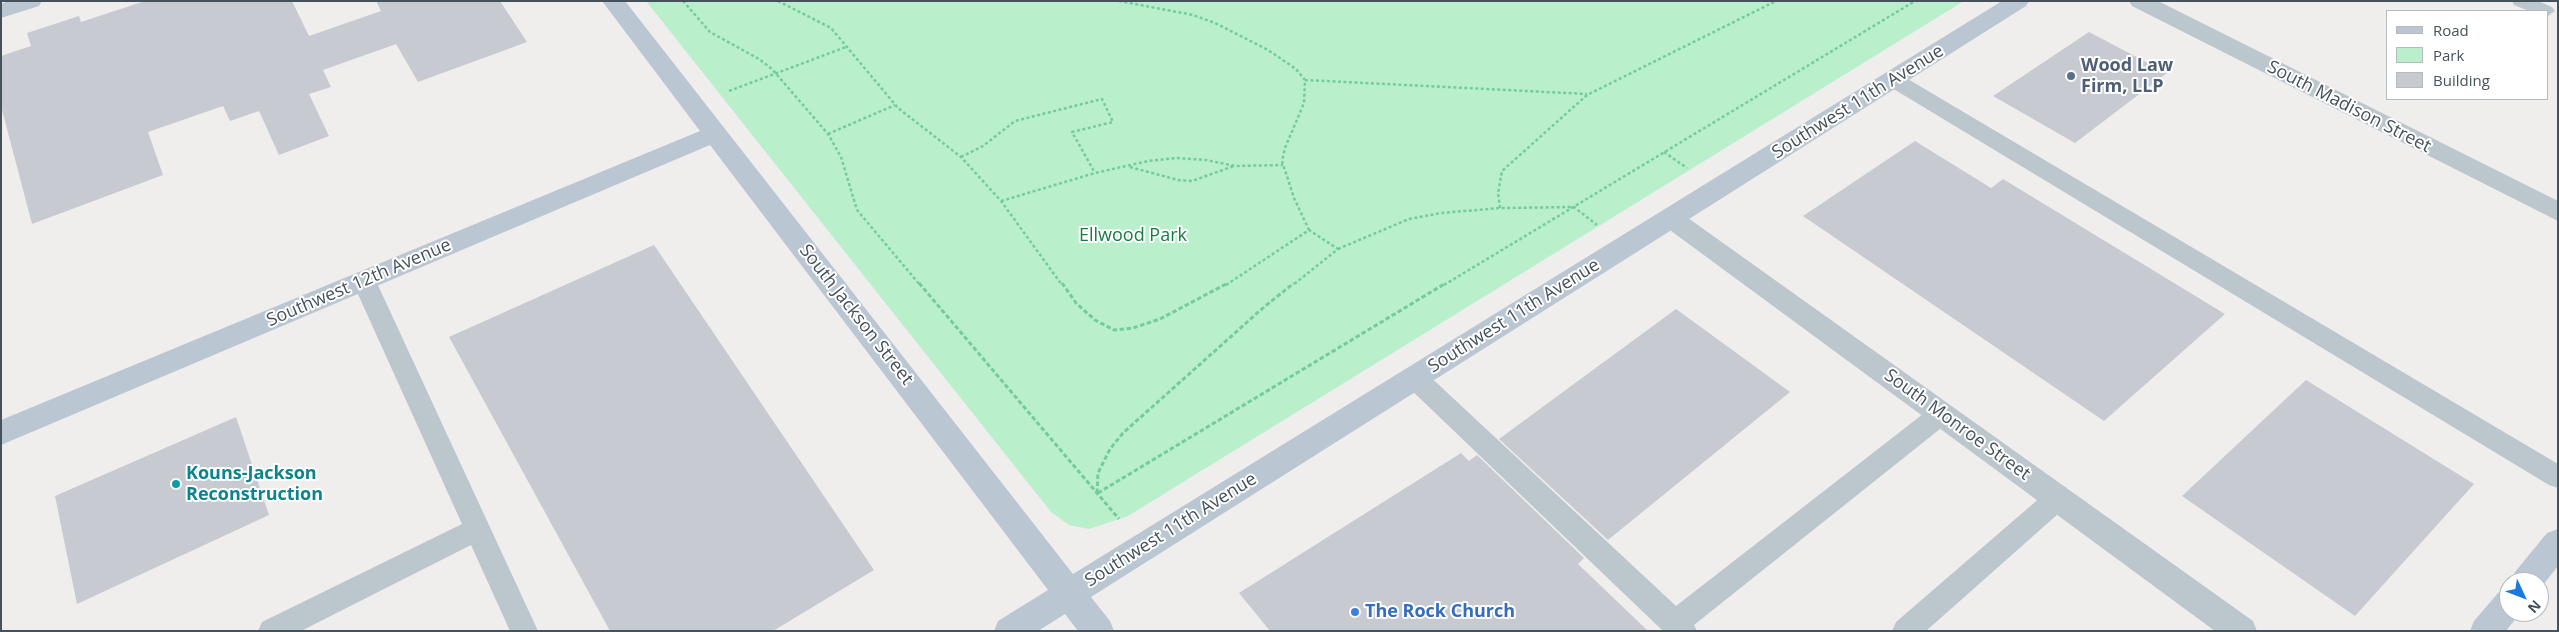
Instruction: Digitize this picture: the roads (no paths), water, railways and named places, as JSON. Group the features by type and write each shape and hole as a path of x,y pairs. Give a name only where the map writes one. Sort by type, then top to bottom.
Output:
{"street":[{"path":"1,11 31,1"},
{"name":"South Jackson Street","path":"612,1 716,133 1098,631"},
{"name":"Southwest 11th Avenue","path":"1010,631 2018,1"},
{"name":"South Madison Street","path":"2140,1 2558,212"},
{"name":"Southwest 12th Avenue","path":"1,433 716,133"},
{"name":"South Monroe Street","path":"1672,219 2241,631"},
{"path":"2534,572 2558,542"},
{"path":"2486,631 2499,615"}],"lane":[{"path":"2522,1 2542,10"},
{"path":"1894,80 2558,477"},
{"path":"364,281 524,631"},
{"path":"1415,378 1679,627 1941,414"},
{"path":"1906,631 2058,498"},
{"path":"272,631 478,528"}],"place":[{"name":"Wood Law Firm, LLP","path":"2071,76"},
{"name":"Kouns-Jackson Reconstruction","path":"176,484"},
{"name":"The Rock Church","path":"1355,612"}],"park label":[{"name":"Ellwood Park","path":"1133,236"}]}
